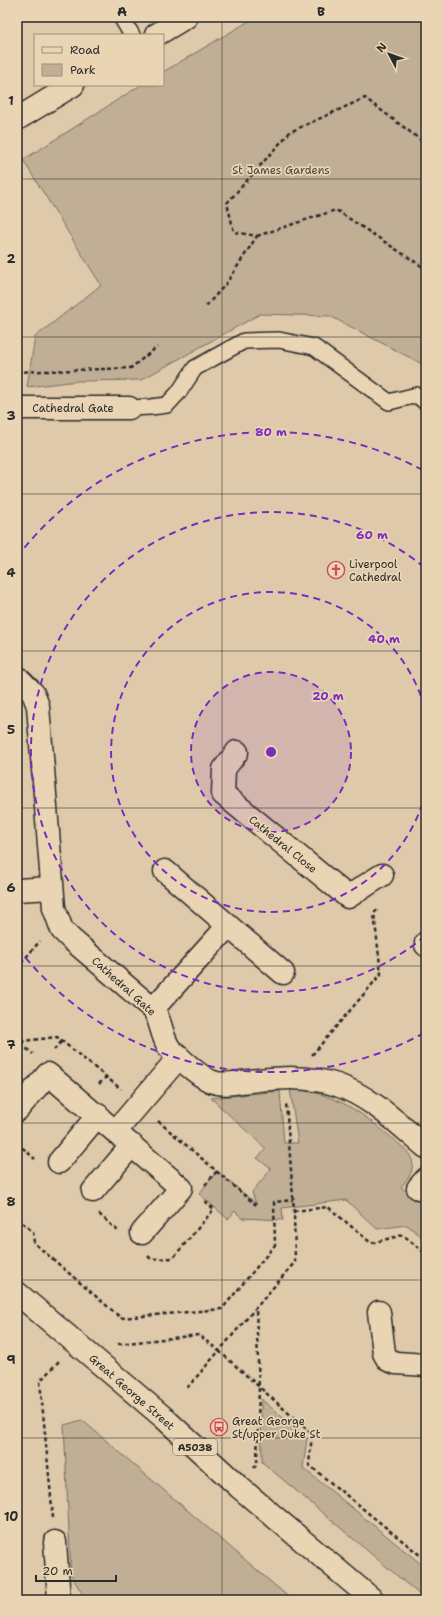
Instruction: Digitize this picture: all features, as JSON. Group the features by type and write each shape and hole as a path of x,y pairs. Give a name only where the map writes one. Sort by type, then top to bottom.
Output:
{"street":[{"path":"158,34 186,17"},
{"path":"17,119 71,86"},
{"name":"Cathedral Gate","path":"17,408 129,408"},
{"name":"Cathedral Gate","path":"17,677 33,693 38,706 54,908 62,930 71,940 153,1009 158,1016 166,1044 179,1057 206,1079 218,1084 284,1078 303,1078 336,1084 365,1097 426,1147"},
{"name":"Cathedral Close","path":"237,752 224,769 223,794 348,897 382,875"},
{"path":"165,871 283,972"},
{"path":"17,890 52,888"},
{"path":"153,1009 228,926"},
{"path":"93,1191 124,1138 139,1104 179,1057"},
{"path":"17,1110 48,1074 98,1115 181,1188 142,1233"},
{"path":"59,1162 98,1115"},
{"name":"Great George Street","path":"17,1293 163,1417 238,1487 373,1600"},
{"path":"379,1312 384,1353 388,1360 396,1363 426,1365"},
{"path":"55,1542 59,1600"}],"lane":[{"path":"121,17 131,34"},
{"path":"129,408 151,408 167,405 179,392 195,368 244,341 279,340 314,347 389,402 417,395 426,403"}],"path":[{"path":"426,144 365,98 290,132 227,203 234,232 257,236 336,210 426,269"},
{"path":"206,306 226,284 257,236"},
{"path":"17,372 131,368 157,347"},
{"path":"303,1078 304,1064 381,974 374,913 382,905"},
{"path":"17,968 42,939 62,930"},
{"path":"17,1049 24,1041 57,1037 139,1104"},
{"path":"55,1048 62,1040"},
{"path":"97,1087 106,1077"},
{"path":"187,1388 295,1262 294,1211 286,1103"},
{"path":"157,1120 256,1205"},
{"path":"211,1178 217,1171"},
{"path":"189,1239 214,1209 202,1200"},
{"path":"17,1218 33,1232 34,1243 121,1318 222,1309 275,1245 274,1202 293,1200"},
{"path":"294,1211 328,1207 371,1243 403,1235 426,1254"},
{"path":"256,1308 259,1387 257,1464"},
{"path":"117,1344 199,1335 312,1434 310,1465 426,1560"},
{"path":"55,1542 40,1381 60,1359"}],"green space":[{"name":"St James Gardens","path":"256,17 426,17 426,366 330,316 260,314 141,380 78,381 27,387 35,337 101,285 23,160 139,86 164,86 164,71"},
{"path":"290,1088 321,1094 346,1105 369,1120 407,1151 413,1164 408,1178 401,1187 420,1203 426,1197 426,1240 407,1225 377,1229 346,1200 282,1208 283,1220 242,1218 235,1211 228,1219 199,1194 217,1171 256,1204 252,1192 271,1169 257,1158 266,1149 211,1098 280,1091 284,1143 298,1143"},
{"path":"261,1399 307,1438 303,1468 426,1568 426,1600 262,1462"},
{"path":"82,1420 292,1600 86,1600 71,1575 64,1425"}],"place":[{"name":"Liverpool Cathedral","path":"336,570"},
{"name":"Great George St/upper Duke St","path":"219,1427"}]}
